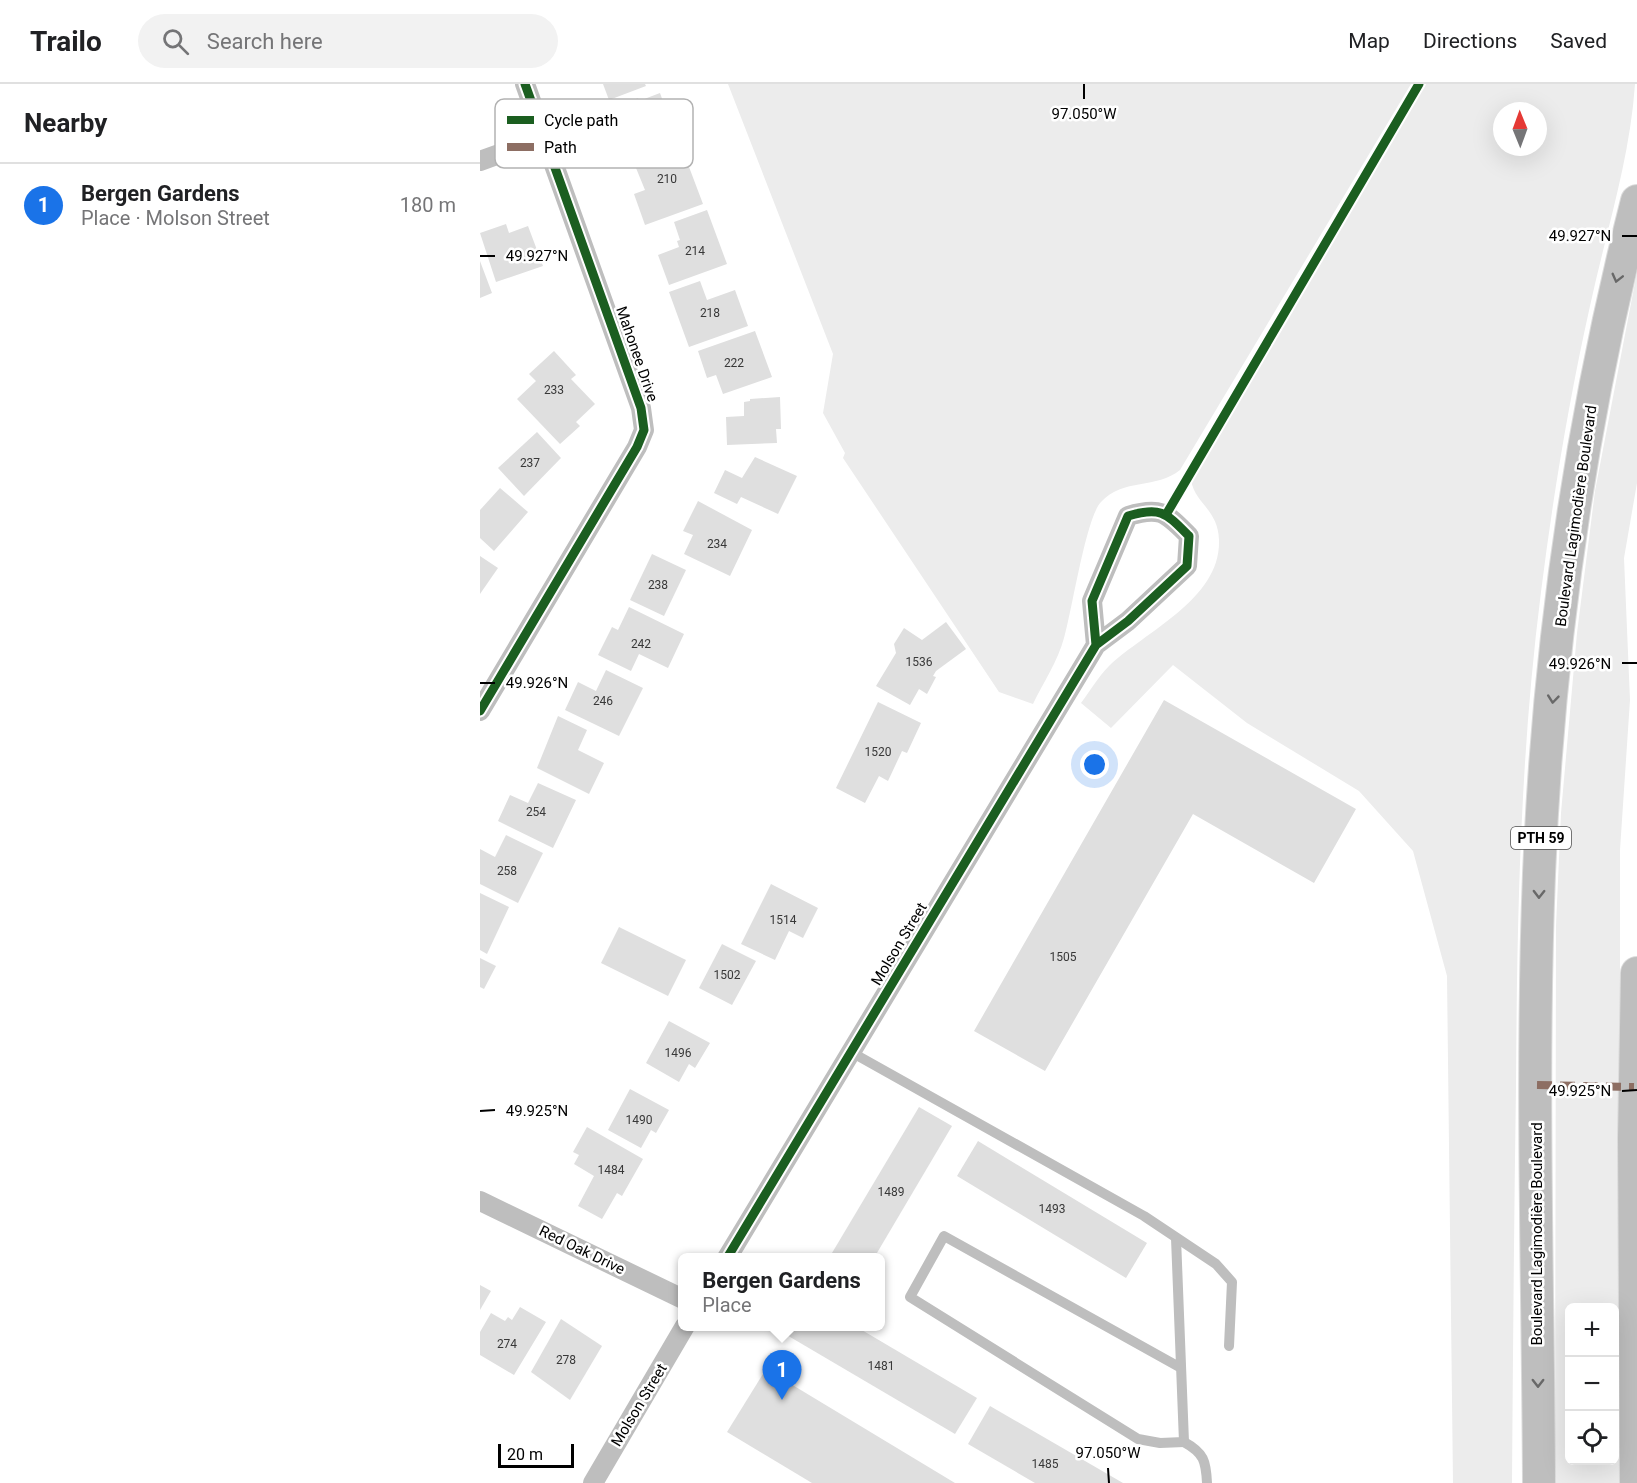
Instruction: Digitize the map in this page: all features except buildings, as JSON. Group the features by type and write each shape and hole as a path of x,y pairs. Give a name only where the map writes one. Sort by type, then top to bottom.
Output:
{"main road":[{"name":"Boulevard Lagimodière Boulevard","path":"1539,1483 1536,979 1545,770 1564,588 1587,429 1613,294 1637,201"},
{"path":"1636,1483 1634,1127 1637,973"}],"street":[{"name":"Mahonee Drive","path":"525,84 530,99"},
{"path":"480,161 495,156"},
{"name":"Mahonee Drive","path":"480,711 637,447 644,430 641,408 555,168"},
{"name":"Molson Street","path":"729,1253 1096,645 1128,621 1187,566 1189,536 1167,513 1149,510 1128,516 1092,601 1096,645"},
{"name":"Red Oak Drive","path":"480,1201 678,1297"},
{"name":"Molson Street","path":"592,1483 682,1331"}],"lane":[{"path":"851,1052 1144,1216 1216,1264 1232,1282 1229,1346"},
{"path":"1181,1368 945,1236 910,1297 1138,1439 1160,1443 1184,1442 1200,1452 1206,1463 1207,1483"},
{"path":"1176,1238 1184,1442"}],"shaded area":[{"path":"728,84 1411,84 1180,470 1161,480 1119,490 1101,502 1095,511 1061,647 1033,704 999,692 843,458 845,453 823,413 833,354"},
{"path":"1426,84 1635,84 1623,168 1582,341 1562,448 1541,592 1528,715 1517,962 1512,1483 1453,1483 1447,976 1413,851 1359,791 1247,723 1173,665 1111,728 1081,703 1109,666 1179,612 1208,580 1216,561 1218,530 1211,514 1193,488 1191,480"},
{"path":"1637,272 1637,483 1624,558 1630,700 1620,850 1620,1483 1555,1483 1556,926 1561,813 1577,633 1595,491"}],"marked path":[{"path":"1537,1085 1634,1087"}],"cycle path":[{"path":"525,84 530,99"},
{"path":"1167,513 1419,84"},
{"path":"480,711 637,447 644,430 641,408 555,168"},
{"path":"1156,512 1168,517 1189,536 1187,566 1128,621 1096,645 1092,601 1128,516 1156,512"},
{"path":"730,1253 1096,645"}],"place":[{"name":"Bergen Gardens","path":"782,1400"}]}
